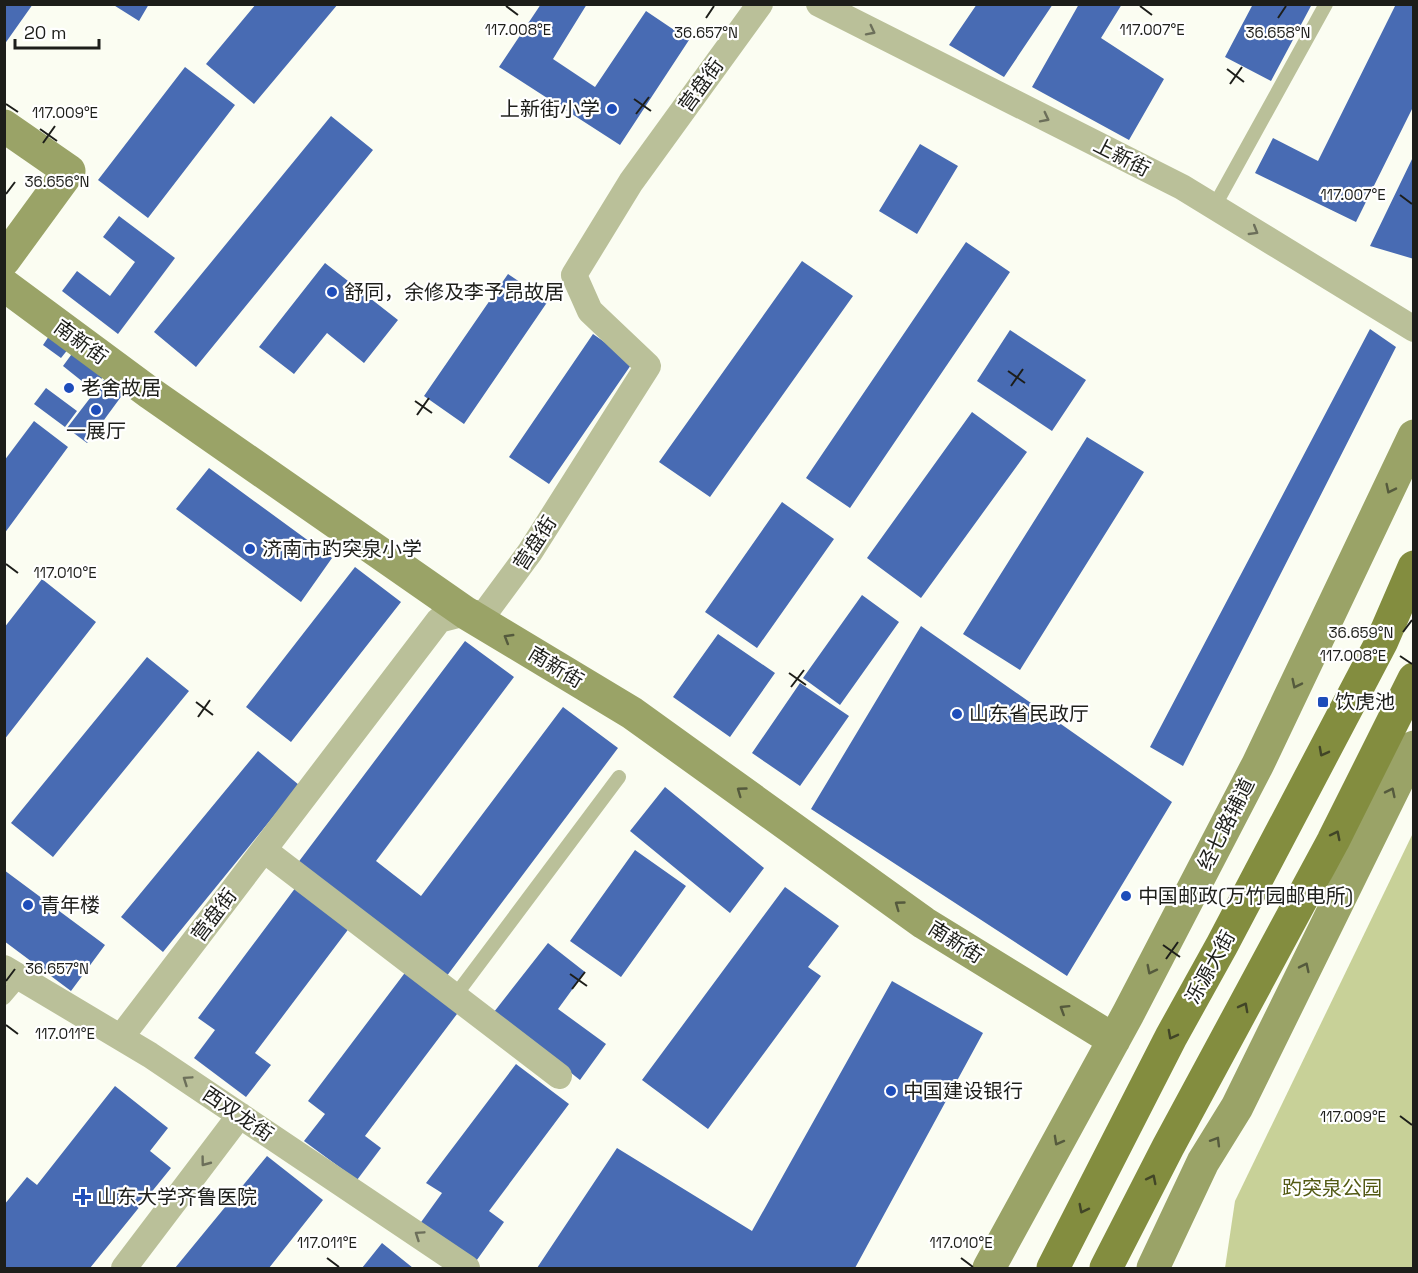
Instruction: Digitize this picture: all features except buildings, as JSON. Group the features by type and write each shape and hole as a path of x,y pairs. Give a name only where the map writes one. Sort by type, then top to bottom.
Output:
{"main road":[{"name":"泺源大街","path":"1053,1269 1171,1037 1382,641 1413,567"},
{"path":"1106,1269 1168,1147 1334,841 1413,679"}],"street":[{"name":"营盘街","path":"121,1037 439,620 466,613 485,613 504,590 648,366 590,311 574,275 632,182 760,4"},
{"name":"上新街","path":"819,4 1182,187 1413,329"},
{"path":"4,126 69,171 4,260"},
{"name":"南新街","path":"4,285 150,393 466,613 632,713 924,923 1114,1040"},
{"name":"经七路辅道","path":"989,1269 1114,1040 1258,764 1413,436"},
{"path":"1153,1269 1203,1162 1242,1096 1413,747"},
{"path":"264,850 559,1076"},
{"name":"西双龙街","path":"13,972 121,1037 467,1269"},
{"path":"124,1269 240,1115"}],"lane":[{"path":"1214,207 1326,4"},
{"path":"455,996 619,777"},
{"path":"4,998 13,972"}],"green space":[{"name":"趵突泉公园","path":"1413,833 1413,1268 1225,1268 1235,1201"}],"place":[{"name":"上新街小学","path":"612,109"},
{"name":"舒同，余修及李予昂故居","path":"332,292"},
{"name":"老舍故居","path":"69,388"},
{"name":"一展厅","path":"96,410"},
{"name":"济南市趵突泉小学","path":"250,549"},
{"name":"饮虎池","path":"1323,702"},
{"name":"山东省民政厅","path":"957,714"},
{"name":"中国邮政(万竹园邮电所)","path":"1126,896"},
{"name":"青年楼","path":"28,905"},
{"name":"中国建设银行","path":"891,1091"},
{"name":"山东大学齐鲁医院","path":"83,1197"}]}
